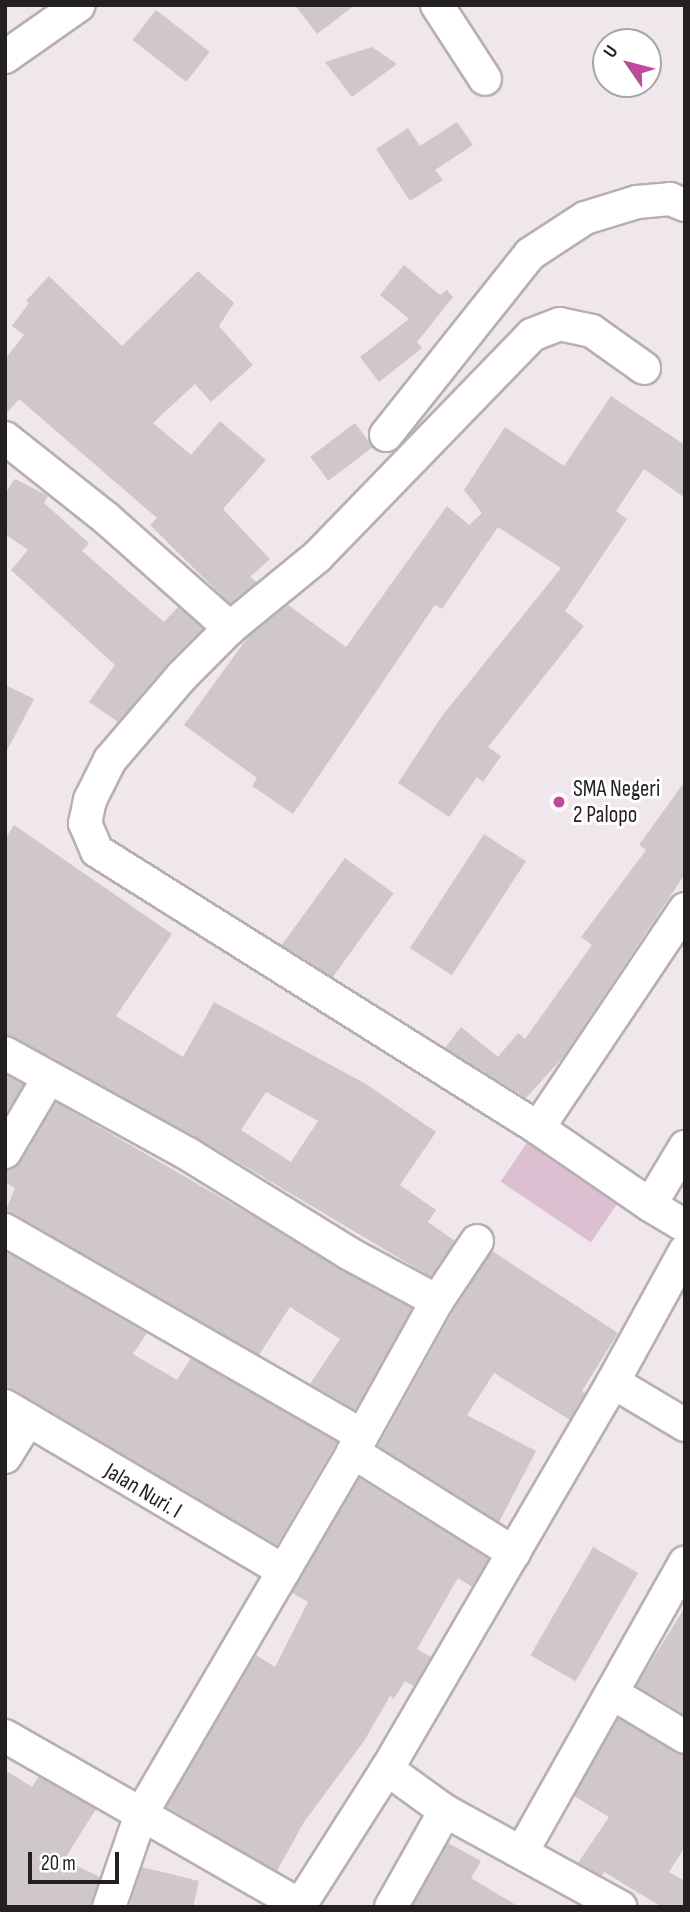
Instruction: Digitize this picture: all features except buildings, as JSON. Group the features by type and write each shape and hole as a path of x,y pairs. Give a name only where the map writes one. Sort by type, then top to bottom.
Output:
{"street":[{"path":"5,57 79,5"},
{"path":"437,5 485,79"},
{"path":"386,435 530,254 585,218 637,202 670,200 685,205"},
{"path":"645,368 592,331 559,324 532,335 318,556 230,628 110,760 90,800 88,838 97,851 538,1128 685,1226"},
{"path":"5,438 106,518 230,628"},
{"path":"538,1128 685,909"},
{"path":"5,1053 188,1154 348,1253 437,1301"},
{"path":"5,1152 48,1079"},
{"path":"650,1205 685,1147"},
{"path":"5,1230 357,1443 514,1553"},
{"path":"108,1907 141,1814 284,1571 437,1301 477,1241"},
{"path":"5,1737 299,1906 387,1769 613,1382 685,1251"},
{"path":"613,1382 685,1425"},
{"path":"5,1457 17,1413"},
{"name":"Jalan Nuri. I","path":"17,1413 284,1571"},
{"path":"523,1850 684,1568"},
{"path":"612,1693 685,1737"},
{"path":"387,1769 445,1811 523,1850 620,1907"},
{"path":"391,1907 445,1811"}],"shaded area":[{"path":"528,1141 618,1202 591,1243 501,1182"}],"place":[{"name":"SMA Negeri 2 Palopo","path":"559,802"}]}
